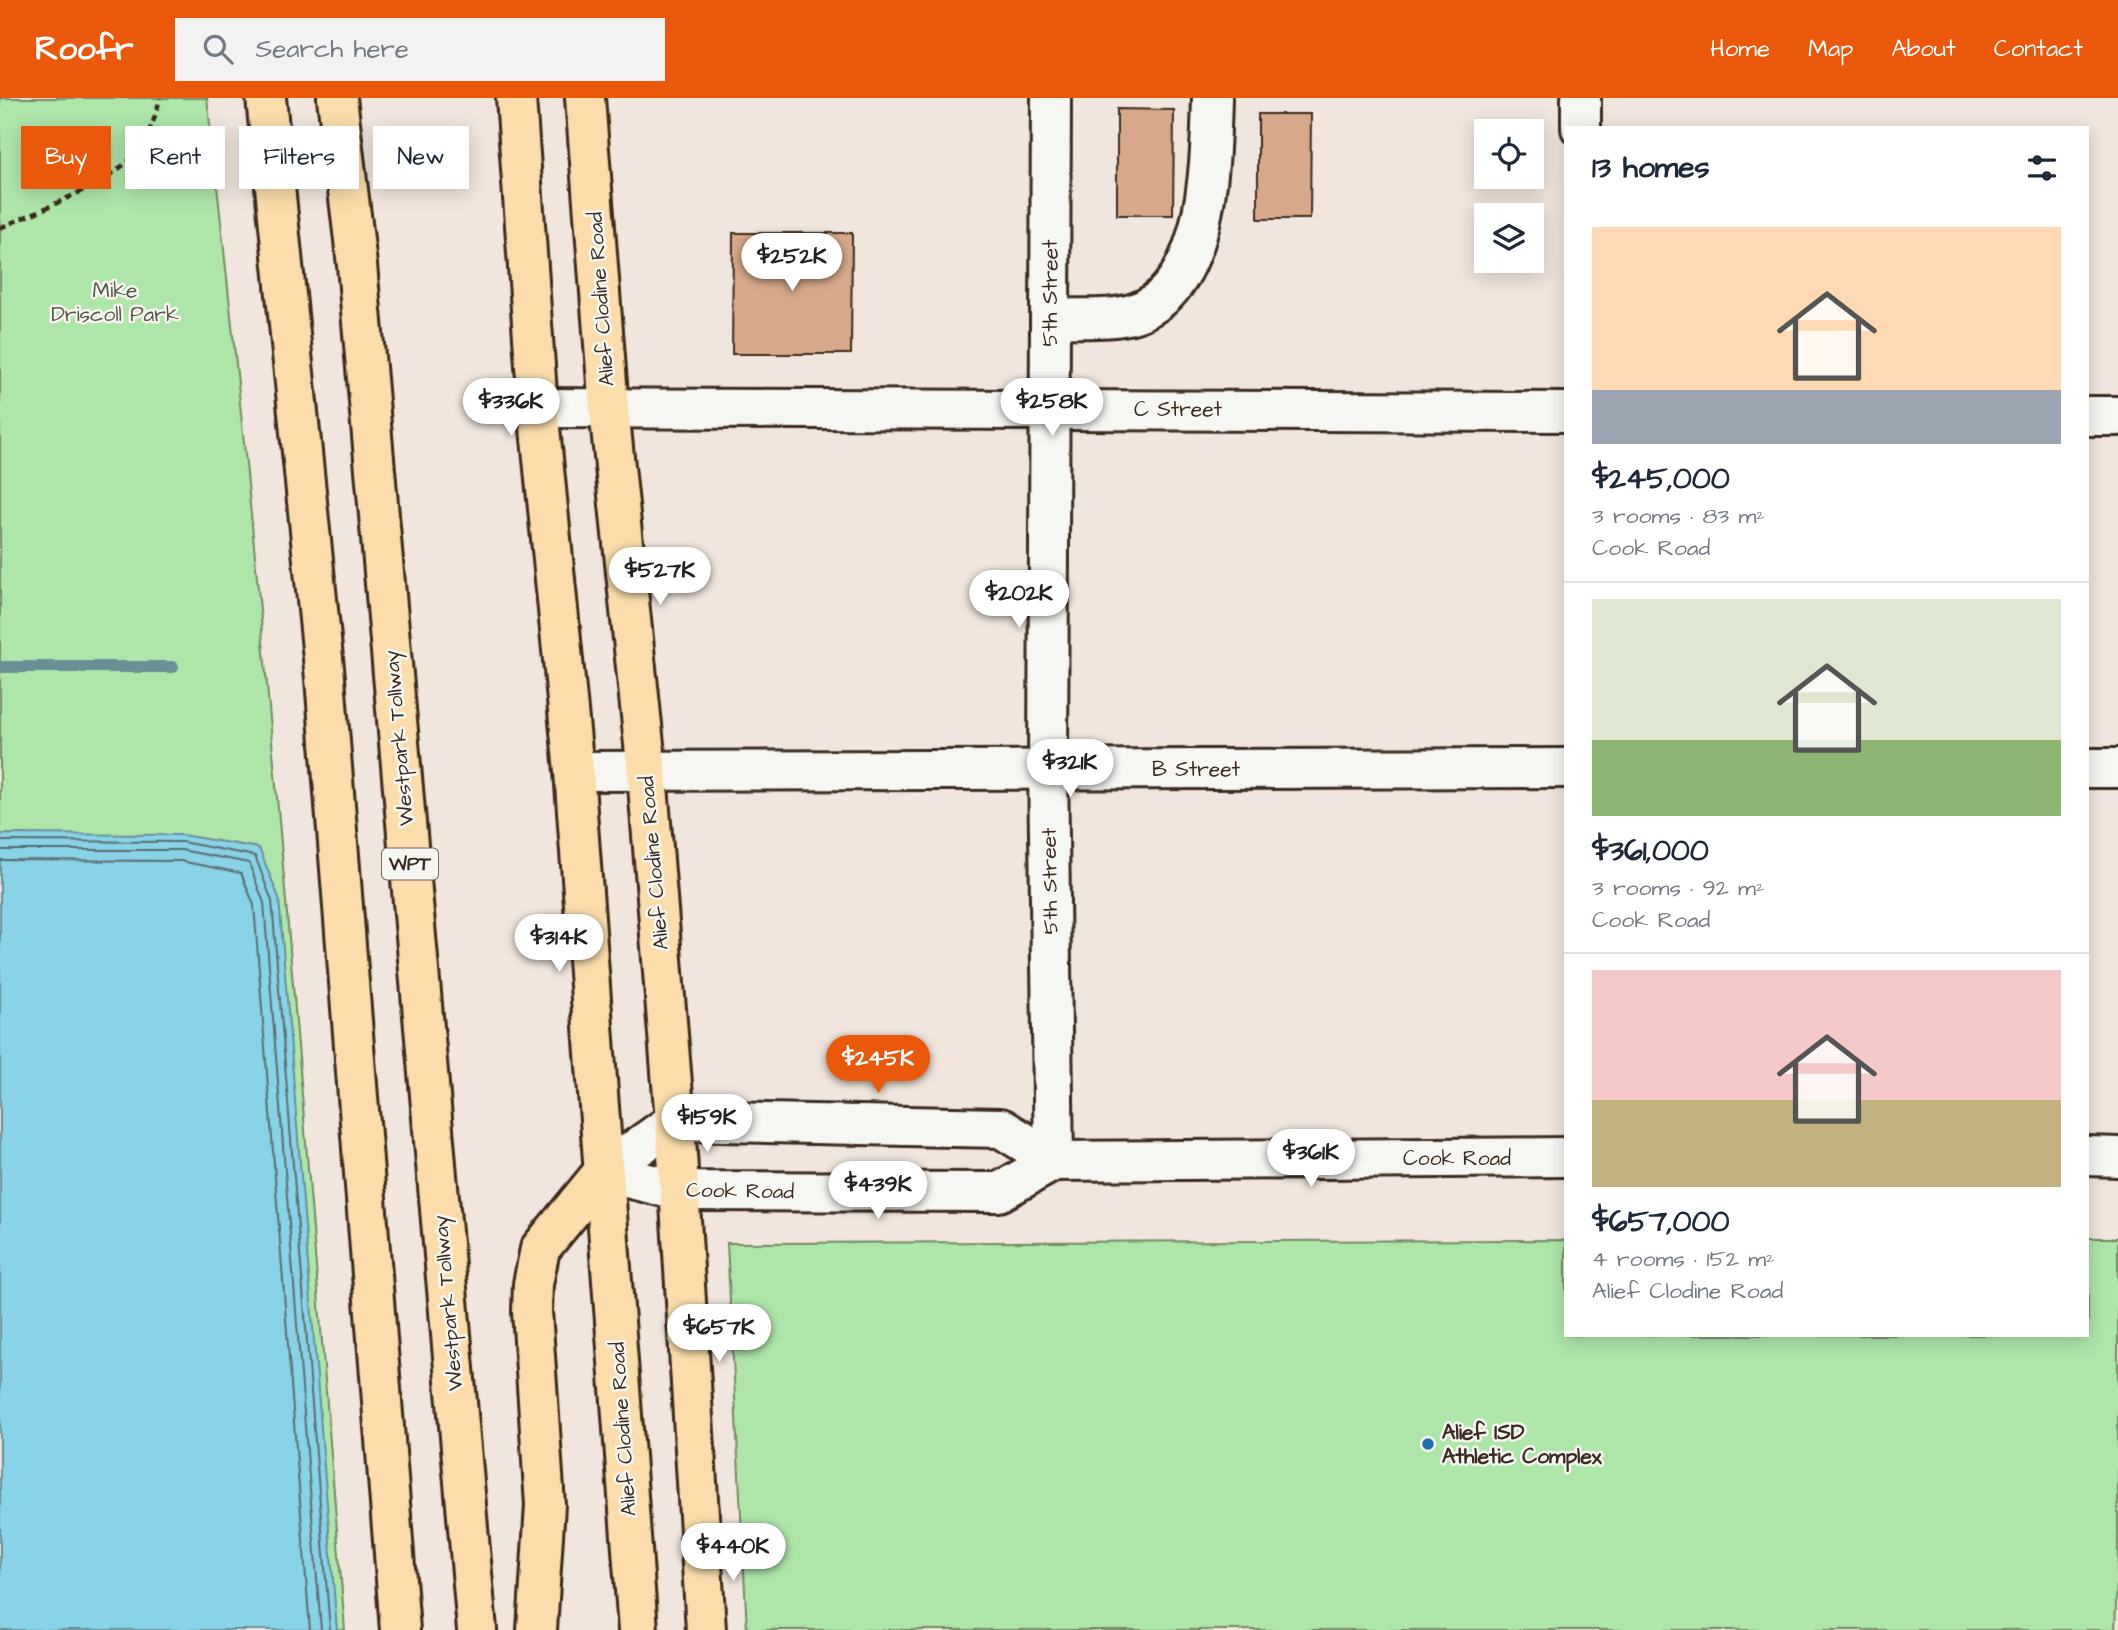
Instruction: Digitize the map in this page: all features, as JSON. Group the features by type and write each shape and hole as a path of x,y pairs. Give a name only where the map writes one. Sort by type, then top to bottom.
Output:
{"main road":[{"path":"266,98 325,678 400,1630"},
{"name":"Westpark Tollway","path":"337,98 357,265 477,1630"},
{"name":"Alief Clodine Road","path":"516,98 538,408 574,771 638,1630"},
{"name":"Alief Clodine Road","path":"585,98 609,409 647,773 675,1121 706,1630"},
{"path":"537,1630 545,1505 532,1311 533,1284 540,1249 603,1172"}],"street":[{"name":"5th Street","path":"1051,98 1048,769 1054,1161"},
{"path":"1050,319 1137,312 1166,291 1184,268 1198,236 1206,197 1212,98"},
{"path":"1581,98 1581,126"},
{"name":"C Street","path":"538,408 1564,412"},
{"path":"2089,416 2118,416"},
{"name":"B Street","path":"574,771 647,773 1564,768"},
{"path":"2089,768 2118,768"},
{"path":"603,1172 675,1121 1001,1128 1054,1161"},
{"path":"2089,1156 2118,1157"},
{"name":"Cook Road","path":"603,1172 680,1191 999,1192 1054,1161 1564,1157"}],"path":[{"path":"0,228 111,173 139,149 156,114 160,98"}],"green space":[{"name":"Mike Driscoll Park","path":"0,98 207,98 210,126 125,126 125,189 217,189 266,672 345,1630 0,1630"},
{"name":"Alief ISD Athletic Complex","path":"2089,1238 2118,1238 2118,1553 2115,1630 747,1630 727,1243 1564,1240 1564,1337 2089,1337"}],"water":[{"path":"0,834 182,835 259,848 279,898 337,1630 0,1630"}],"building":[{"path":"1117,109 1174,110 1173,215 1117,215"},
{"path":"1258,114 1311,114 1310,219 1258,219"},
{"path":"733,233 852,233 851,354 732,354"}],"waterway":[{"path":"0,667 173,667"}],"place":[{"name":"Alief ISD Athletic Complex","path":"1428,1444"}]}
